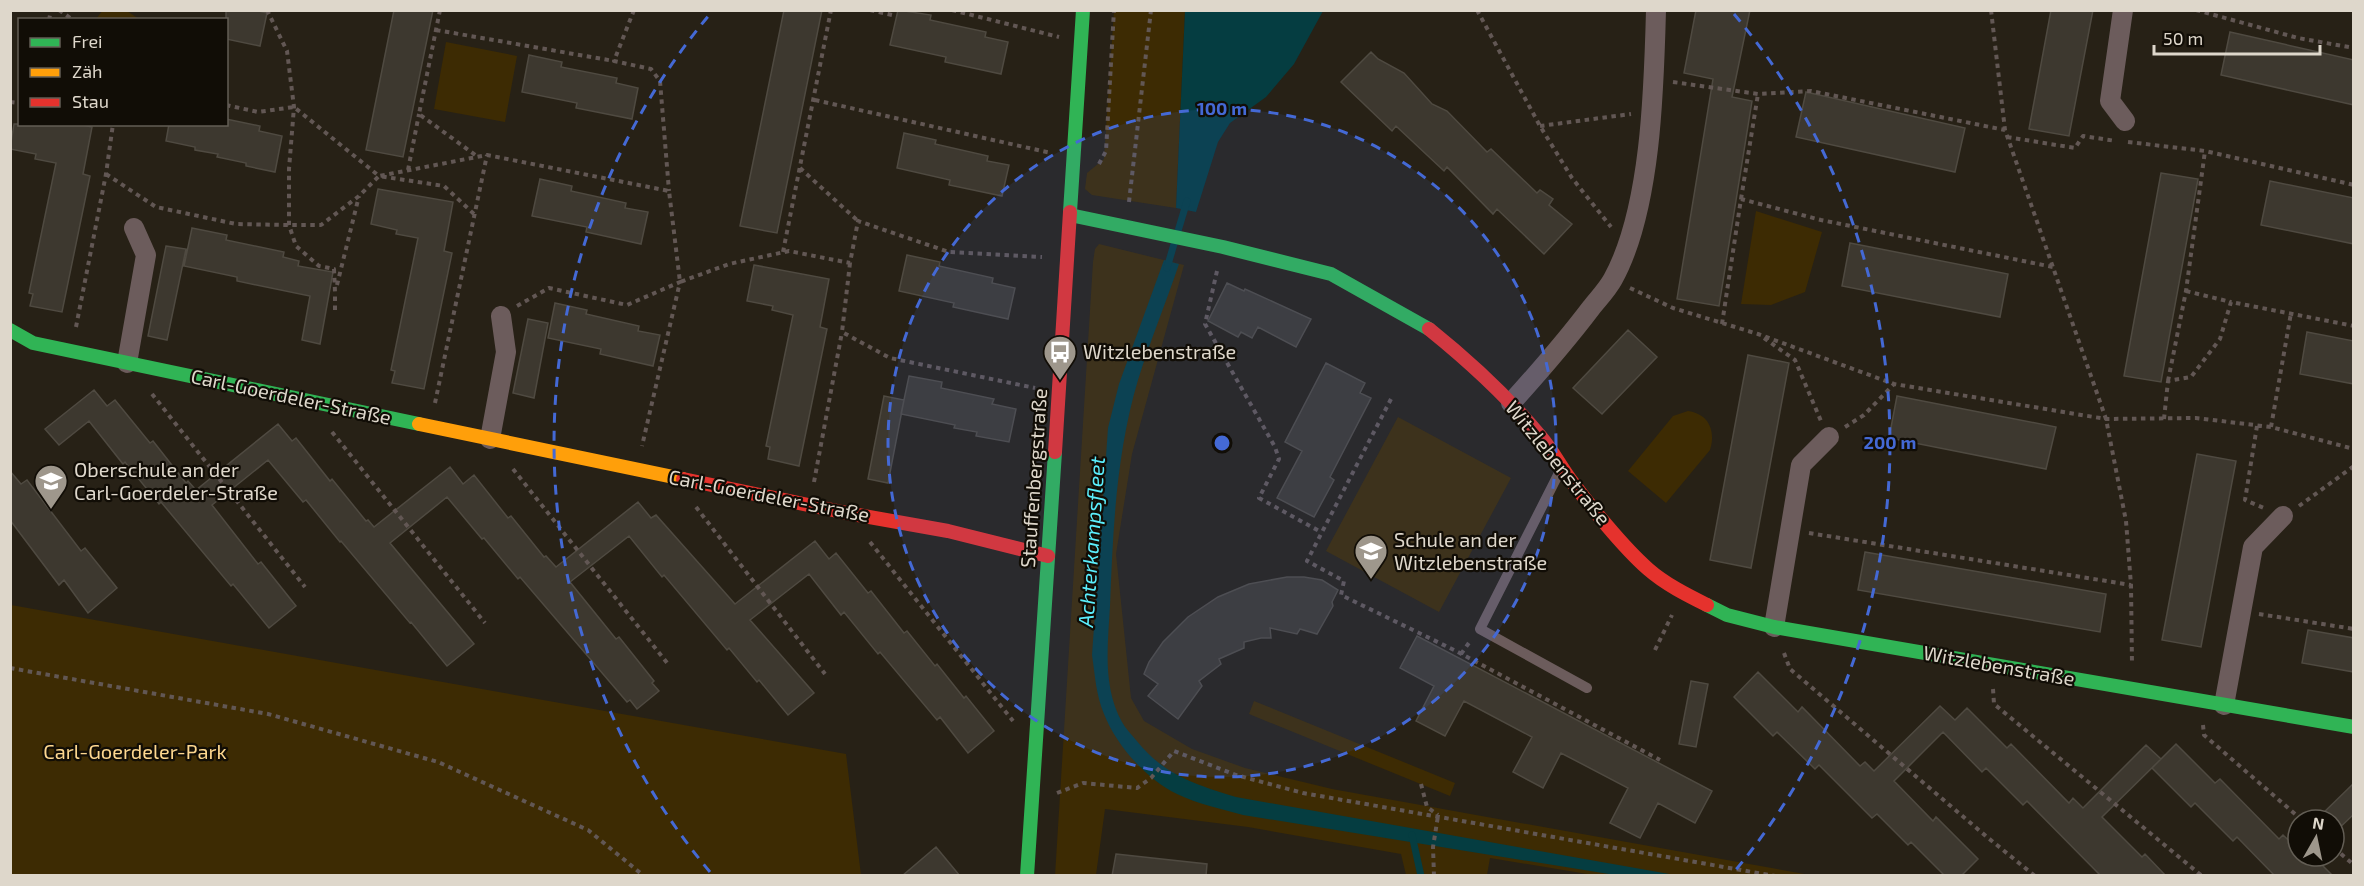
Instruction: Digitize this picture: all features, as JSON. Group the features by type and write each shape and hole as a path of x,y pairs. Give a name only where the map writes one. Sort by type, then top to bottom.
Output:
{"street":[{"name":"Stauffenbergstraße","path":"1027,876 1083,10"},
{"path":"1511,403 1548,361 1612,280 1627,246 1642,191 1655,80 1656,10"},
{"path":"2123,10 2110,101 2126,121"},
{"name":"Witzlebenstraße","path":"1070,215 1223,247 1331,274 1429,329 1465,358 1511,403 1543,439 1630,551 1649,570 1682,592 1727,615 1774,627 2354,727"},
{"path":"127,363 146,255 134,228"},
{"path":"495,440 506,352 501,316"},
{"name":"Carl-Goerdeler-Straße","path":"10,330 33,343 636,470 948,531 1048,556"},
{"path":"1774,627 1801,465 1829,437"},
{"path":"2224,705 2253,547 2283,516"}],"lane":[{"path":"1562,466 1480,629 1587,688"}],"path":[{"path":"267,10 287,51 294,107 289,169 290,225 296,246 319,266 334,269 335,310"},
{"path":"408,170 440,10"},
{"path":"614,61 634,10"},
{"path":"783,252 815,100 831,10"},
{"path":"870,10 892,15 893,10"},
{"path":"952,10 1081,43"},
{"path":"1126,226 1151,10"},
{"path":"1477,10 1540,126 1572,178 1627,246"},
{"path":"1991,10 2005,130 2106,419 2126,521 2131,585 2132,689"},
{"path":"2196,10 2298,38 2354,48"},
{"path":"436,30 651,69 660,81 669,191 680,282 636,470"},
{"path":"1655,80 1758,94 1811,91 2005,130"},
{"path":"1722,324 1758,94"},
{"path":"815,100 1074,158"},
{"path":"228,105 258,112 294,107 365,167 379,176 444,186 474,214"},
{"path":"1540,126 1651,111"},
{"path":"419,114 478,157"},
{"path":"71,351 114,126"},
{"path":"2007,137 2075,148 2084,136 2205,151 2354,185"},
{"path":"2164,419 2168,381 2186,291 2205,151"},
{"path":"106,174 156,207 236,224 321,225 359,196 379,176 488,155 669,191"},
{"path":"430,426 488,155"},
{"path":"800,168 858,221 950,252 1067,259"},
{"path":"335,292 359,196"},
{"path":"1741,199 1821,220 2054,267"},
{"path":"809,505 834,383 858,221"},
{"path":"1223,247 1204,324 1275,447 1279,459 1259,498 1321,532"},
{"path":"501,316 549,288 627,305 729,264 789,251 850,263"},
{"path":"1612,280 1673,308 1758,334 1894,384 2106,419 2196,418 2271,427 2354,448"},
{"path":"2186,291 2354,326"},
{"path":"2168,381 2190,377 2220,339 2231,302"},
{"path":"2271,427 2291,313"},
{"path":"842,332 890,358 1059,393"},
{"path":"1758,334 1795,360 1829,437 1864,415 1894,384"},
{"path":"150,391 304,587"},
{"path":"1391,399 1307,561 1344,581 1341,595 1454,650 1660,760"},
{"path":"317,402 323,421 485,624"},
{"path":"2257,426 2245,500 2283,516 2319,494 2354,466"},
{"path":"495,440 510,465 668,664"},
{"path":"698,482 696,508 825,674"},
{"path":"1790,530 2131,585"},
{"path":"870,541 1015,723 1038,727"},
{"path":"1655,650 1682,592"},
{"path":"2242,611 2354,629"},
{"path":"1774,627 1790,669 2035,876"},
{"path":"1990,665 1994,704 2202,876"},
{"path":"10,668 268,714 438,762 588,830 644,876"},
{"path":"2203,701 2204,735 2288,808"},
{"path":"1032,804 1083,783 1137,788 1151,778 1174,751 1236,775 1303,793 1775,876"},
{"path":"1421,784 1427,807 1438,816"},
{"path":"1434,876 1433,847 1438,816"}],"green space":[{"path":"103,10 127,11 138,18 97,18"},
{"path":"1114,11 1185,11 1176,208 1092,195 1085,189 1087,173 1104,159"},
{"path":"446,42 517,56 505,122 434,109"},
{"path":"1756,211 1822,232 1805,292 1771,305 1741,304"},
{"path":"1099,244 1184,265 1132,454 1116,554 1131,698 1144,721 1192,749 1245,768 1332,789 1810,875 1593,875 1490,858 1487,875 1406,875 1401,854 1248,827 1105,809 1096,875 1055,876 1093,262 1095,249"},
{"path":"1688,411 1701,416 1709,424 1712,443 1710,450 1666,503 1628,471 1673,416"},
{"path":"1398,417 1511,478 1439,612 1326,551"},
{"name":"Carl-Goerdeler-Park","path":"11,605 846,754 861,875 11,875"},
{"path":"1254,701 1455,783 1450,796 1249,714"}],"water":[{"path":"1185,11 1323,11 1294,64 1266,97 1230,123 1218,142 1196,212 1176,208"},
{"path":"1164,260 1179,264 1138,380 1120,464 1114,521 1108,665 1111,694 1128,731 1147,752 1169,770 1207,788 1236,797 1675,875 1615,875 1243,815 1193,801 1166,788 1144,771 1124,749 1109,726 1101,707 1092,655 1108,428 1119,384"}],"building":[{"path":"226,10 254,10 267,13 260,46 228,39 228,18 226,18"},
{"path":"394,10 433,10 403,157 366,150"},
{"path":"784,10 822,10 777,233 740,226"},
{"path":"898,10 931,15 930,20 986,32 985,37 1008,42 1001,74 945,62 946,57 890,45"},
{"path":"1696,10 1750,10 1732,97 1752,101 1719,306 1677,299 1713,79 1684,73"},
{"path":"2051,10 2093,10 2069,136 2029,129"},
{"path":"2230,32 2354,60 2354,105 2221,75"},
{"path":"1371,52 1378,59 1404,73 1432,104 1447,111 1487,152 1491,149 1537,193 1540,190 1553,199 1549,205 1572,224 1544,254 1497,209 1493,214 1447,167 1444,171 1396,126 1392,131 1341,82"},
{"path":"529,55 562,62 561,67 617,78 616,83 638,88 632,119 576,108 577,103 522,92"},
{"path":"1806,92 1965,128 1955,172 1796,137"},
{"path":"228,119 260,126 259,131 282,136 275,172 217,157 218,154 195,150 195,147 166,141 169,126 228,126"},
{"path":"14,124 18,126 92,127 83,174 90,176 62,312 30,306 33,294 29,293 56,163 35,159 36,154 10,149"},
{"path":"904,133 936,140 935,144 988,156 987,161 1009,165 1002,196 949,185 950,180 897,168"},
{"path":"2161,173 2198,179 2161,382 2124,376"},
{"path":"540,179 572,186 571,191 626,203 625,208 648,212 641,244 586,232 587,227 532,216"},
{"path":"2270,181 2354,198 2354,244 2261,225"},
{"path":"378,189 453,202 444,251 452,253 424,389 392,383 395,371 391,370 418,238 396,234 397,230 371,224"},
{"path":"192,228 227,235 226,240 284,252 283,257 299,261 298,266 333,272 320,344 302,340 310,296 237,281 237,277 184,266"},
{"path":"1850,243 2008,274 2000,317 1842,286"},
{"path":"166,246 186,249 167,340 148,336"},
{"path":"907,255 940,262 939,266 993,278 992,283 1015,288 1008,319 953,307 954,303 899,291"},
{"path":"754,265 829,279 820,327 827,329 799,466 768,459 770,447 766,446 793,315 772,310 773,306 747,301"},
{"path":"1227,283 1311,319 1296,347 1258,327 1252,338 1241,332 1238,337 1208,321"},
{"path":"555,303 587,310 586,314 639,326 638,331 660,335 653,366 600,354 601,349 548,338"},
{"path":"528,319 548,323 534,398 513,393"},
{"path":"1628,330 1657,357 1602,414 1573,388"},
{"path":"2307,332 2354,341 2354,384 2300,374"},
{"path":"1748,355 1789,363 1751,568 1710,560"},
{"path":"1326,363 1365,383 1360,393 1371,398 1330,477 1334,480 1314,517 1277,498 1302,451 1285,442"},
{"path":"909,376 942,382 941,388 994,399 992,404 1016,409 1009,442 976,436 977,432 954,428 955,425 901,414"},
{"path":"94,390 107,406 115,400 150,443 153,441 186,483 188,481 196,490 278,424 292,441 296,438 330,481 332,479 366,521 368,520 374,527 450,467 463,484 474,475 508,518 511,516 544,557 546,556 556,567 638,502 651,518 656,515 735,604 815,541 829,559 836,553 868,593 871,591 904,633 907,631 964,698 966,696 994,731 968,753 940,717 937,720 844,612 841,615 809,574 750,620 814,693 788,715 729,648 727,650 664,575 662,577 629,536 570,582 616,639 619,637 654,681 652,683 659,691 637,709 630,700 627,702 520,577 518,579 447,497 390,543 474,644 447,666 306,500 303,502 268,460 212,505 258,564 261,562 296,606 269,628 161,502 159,504 125,462 123,464 89,421 59,445 45,429"},
{"path":"884,396 904,400 888,483 868,479"},
{"path":"1897,396 2056,427 2046,469 1889,438"},
{"path":"2197,454 2236,461 2201,647 2162,640"},
{"path":"10,471 21,484 27,480 81,551 85,548 117,588 88,613 64,580 59,585 10,520"},
{"path":"1865,552 2106,594 2100,632 1858,590"},
{"path":"1287,577 1322,580 1338,590 1332,602 1333,606 1317,634 1300,629 1297,634 1270,628 1271,638 1244,642 1244,648 1219,659 1221,664 1199,681 1202,686 1178,719 1148,696 1158,684 1144,674 1149,662 1163,642 1188,617 1218,597 1249,584"},
{"path":"2308,630 2354,638 2354,672 2302,663"},
{"path":"1417,636 1712,791 1695,823 1658,803 1640,838 1610,823 1628,788 1561,753 1543,788 1513,772 1532,737 1464,701 1445,736 1416,721 1434,686 1400,668"},
{"path":"1758,672 1798,712 1802,707 1860,766 1865,762 1874,771 1940,706 1955,720 1967,708 2007,748 2011,744 2069,803 2073,798 2083,808 2146,745 2161,759 2102,817 2142,857 2145,854 2166,876 2101,876 2027,801 2023,805 1986,768 1982,772 1943,732 1894,781 1933,821 1936,817 1978,859 1961,876 1945,876 1911,842 1908,845 1877,814 1872,818 1819,765 1815,769 1777,732 1773,736 1734,697"},
{"path":"1691,681 1708,684 1696,747 1679,744"},
{"path":"2176,744 2215,783 2220,779 2279,839 2283,835 2286,838 2286,868 2325,868 2333,876 2275,876 2237,837 2233,841 2195,803 2191,807 2152,768"},
{"path":"2354,783 2354,814 2346,822 2346,808 2328,808"},
{"path":"936,847 960,876 902,876"},
{"path":"1116,854 1207,864 1206,876 1112,876"}],"waterway":[{"name":"Achterkampsfleet","path":"1178,231 1187,201"},
{"name":"Achterkampsfleet","path":"1167,268 1174,244"},
{"name":"Achterkampsfleet","path":"1412,835 1421,876"}],"traffic: fast":[{"path":"1070,212 1083,10"},
{"path":"1070,215 1223,247 1331,274 1429,329"},
{"path":"10,330 33,343 419,424"},
{"path":"1027,876 1055,452"},
{"path":"1707,605 1727,615 1774,627 2354,727"}],"traffic: slow":[{"path":"419,424 683,479"}],"traffic: jam":[{"path":"1055,452 1070,212"},
{"path":"1429,329 1488,380 1528,422 1587,501 1638,560 1669,584 1707,605"},
{"path":"683,479 948,531 1048,556"}],"place":[{"name":"Witzlebenstraße","path":"1060,381"},
{"name":"Oberschule an der Carl-Goerdeler-Straße","path":"51,510"},
{"name":"Schule an der Witzlebenstraße","path":"1371,580"}]}
